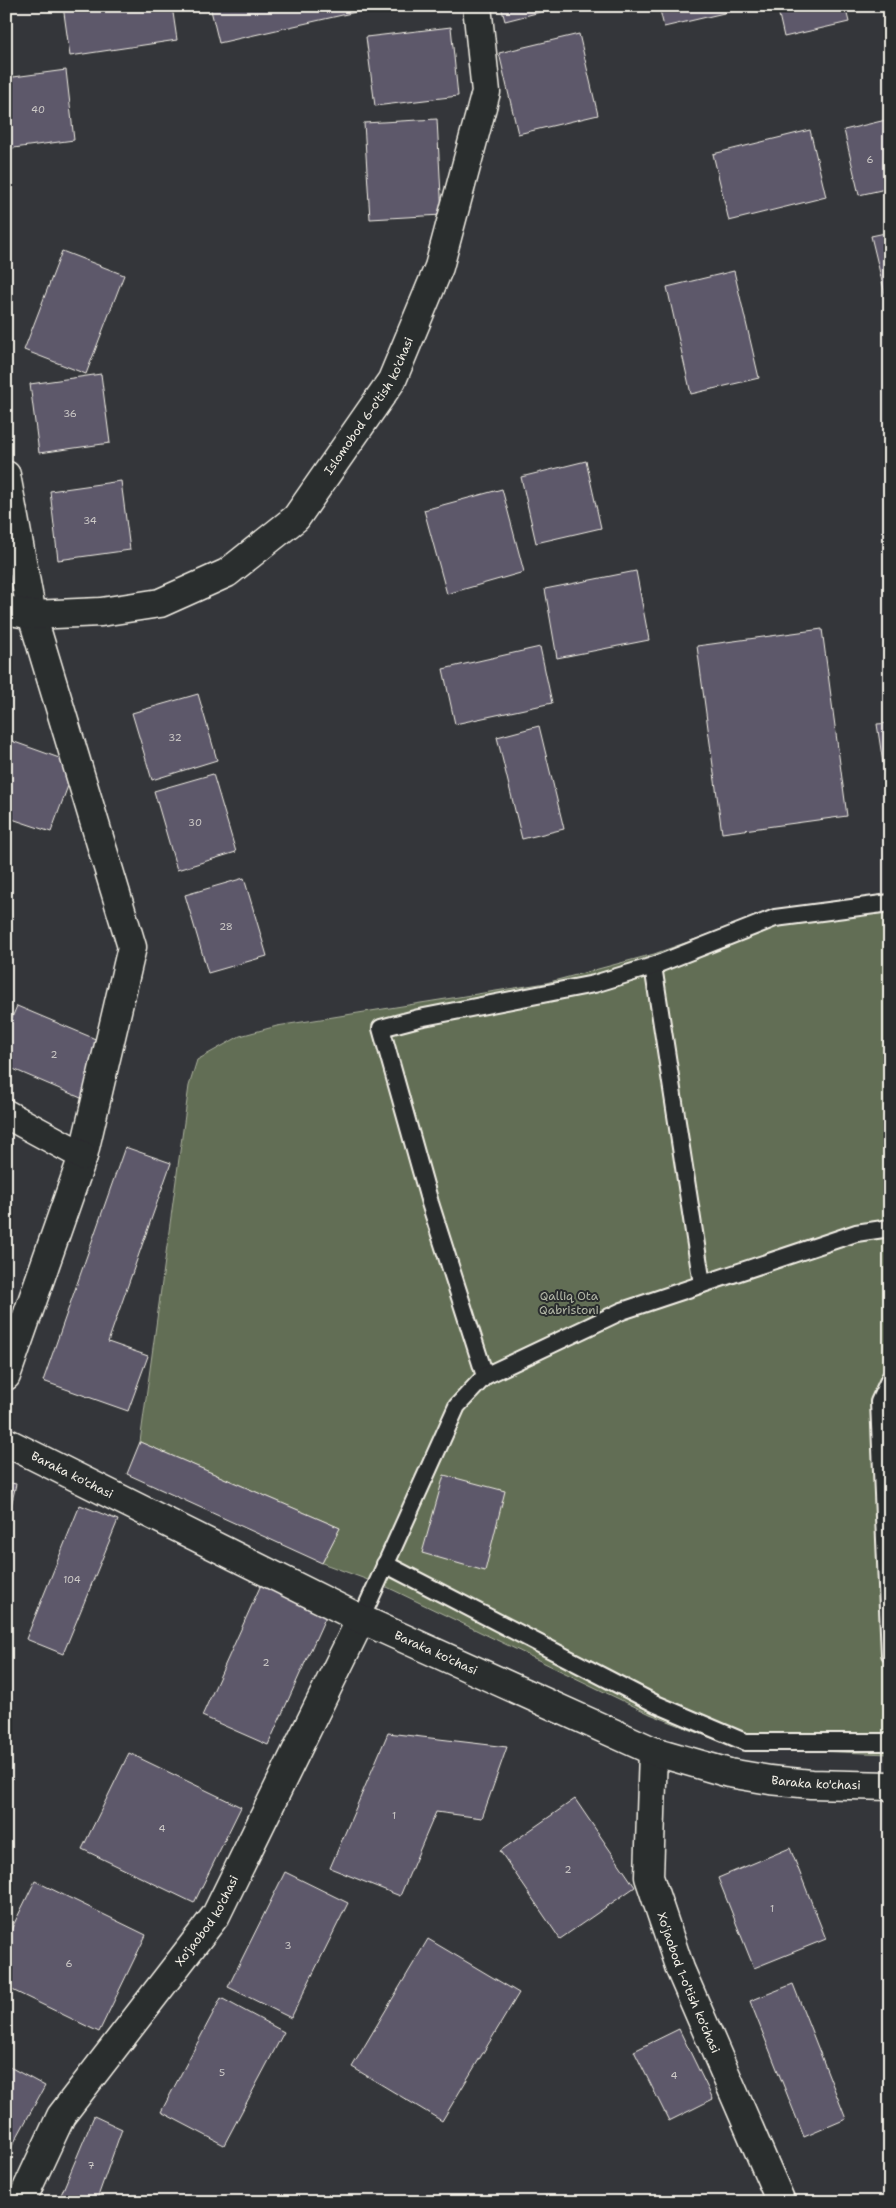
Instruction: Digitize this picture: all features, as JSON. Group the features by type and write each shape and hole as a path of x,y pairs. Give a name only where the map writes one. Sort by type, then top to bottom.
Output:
{"street":[{"name":"Islomobod 6-o'tish ko'chasi","path":"19,612 100,612 160,603 227,574 296,518 392,380 439,267 486,92 477,6"},
{"path":"6,476 19,612 132,947 84,1156 6,1376"},
{"path":"6,1114 84,1156"},
{"name":"Baraka ko'chasi","path":"6,1442 361,1619 653,1751 729,1773 770,1780 811,1784 890,1786"},
{"name":"Xo'jaobod ko'chasi","path":"21,2202 60,2116 216,1915 361,1619"},
{"name":"Xo'jaobod 1-o'tish ko'chasi","path":"653,1751 649,1877 680,1969 781,2202"}],"lane":[{"path":"485,1376 430,1203 382,1028 419,1018 594,984 653,966 775,918 890,903"},
{"path":"653,966 702,1284"},
{"path":"361,1619 457,1406 485,1376 622,1310 856,1233 890,1228"},
{"path":"890,1378 879,1402 890,1654"},
{"path":"386,1564 656,1704 745,1742 890,1742"}],"green space":[{"name":"Qalliq Ota Qabristoni","path":"890,894 890,1754 737,1748 650,1714 387,1587 322,1563 340,1528 140,1442 189,1086 197,1060 240,1036 277,1026 546,983 654,954 774,911"}],"building":[{"path":"63,6 172,6 177,40 70,56"},
{"path":"210,6 382,6 219,43"},
{"path":"501,6 564,6 505,21"},
{"path":"659,6 754,6 664,27"},
{"path":"777,6 845,6 849,22 784,37"},
{"path":"451,27 458,96 375,106 366,37"},
{"path":"579,34 598,115 518,134 499,53"},
{"path":"66,70 74,140 6,149 6,78"},
{"path":"437,119 442,215 370,219 364,123"},
{"path":"890,119 890,188 859,195 844,130"},
{"path":"810,130 826,197 729,221 713,154"},
{"path":"890,232 890,302 887,302 871,236"},
{"path":"62,251 124,275 86,374 24,350"},
{"path":"734,271 759,378 691,394 667,287"},
{"path":"101,374 110,443 39,453 30,384"},
{"path":"586,461 601,528 536,543 521,477"},
{"path":"121,481 130,550 58,560 50,491"},
{"path":"502,489 524,572 447,594 424,510"},
{"path":"636,571 649,640 557,658 545,589"},
{"path":"822,629 847,816 722,833 697,646"},
{"path":"540,647 552,703 455,724 443,669"},
{"path":"198,694 217,760 152,780 132,713"},
{"path":"890,723 890,775 885,776 877,724"},
{"path":"539,726 564,829 522,839 497,737"},
{"path":"6,739 76,764 51,832 6,817"},
{"path":"213,774 236,852 177,870 154,791"},
{"path":"244,878 267,956 208,973 185,895"},
{"path":"17,1006 105,1043 88,1101 6,1066 6,1031"},
{"path":"125,1147 171,1163 108,1342 148,1356 128,1411 43,1381"},
{"path":"140,1442 340,1528 322,1563 127,1474"},
{"path":"444,1475 505,1491 485,1571 422,1553"},
{"path":"6,1482 16,1484 6,1528"},
{"path":"80,1505 118,1520 63,1654 26,1639"},
{"path":"264,1578 330,1607 268,1745 202,1716"},
{"path":"388,1733 507,1747 482,1818 436,1812 400,1896 330,1868"},
{"path":"129,1753 241,1807 194,1903 82,1849"},
{"path":"575,1799 635,1887 560,1939 500,1851"},
{"path":"790,1848 826,1939 754,1968 718,1878"},
{"path":"285,1872 348,1903 291,2018 228,1987"},
{"path":"35,1881 146,1935 99,2032 6,1987 6,1940"},
{"path":"428,1939 519,1993 442,2121 352,2067"},
{"path":"793,1984 846,2119 804,2137 750,2001"},
{"path":"221,1998 284,2032 224,2145 161,2112"},
{"path":"679,2029 713,2099 669,2121 634,2051"},
{"path":"6,2065 45,2086 6,2157"},
{"path":"94,2116 122,2129 96,2202 58,2202"},
{"path":"770,2197 770,2202 715,2202"}]}
